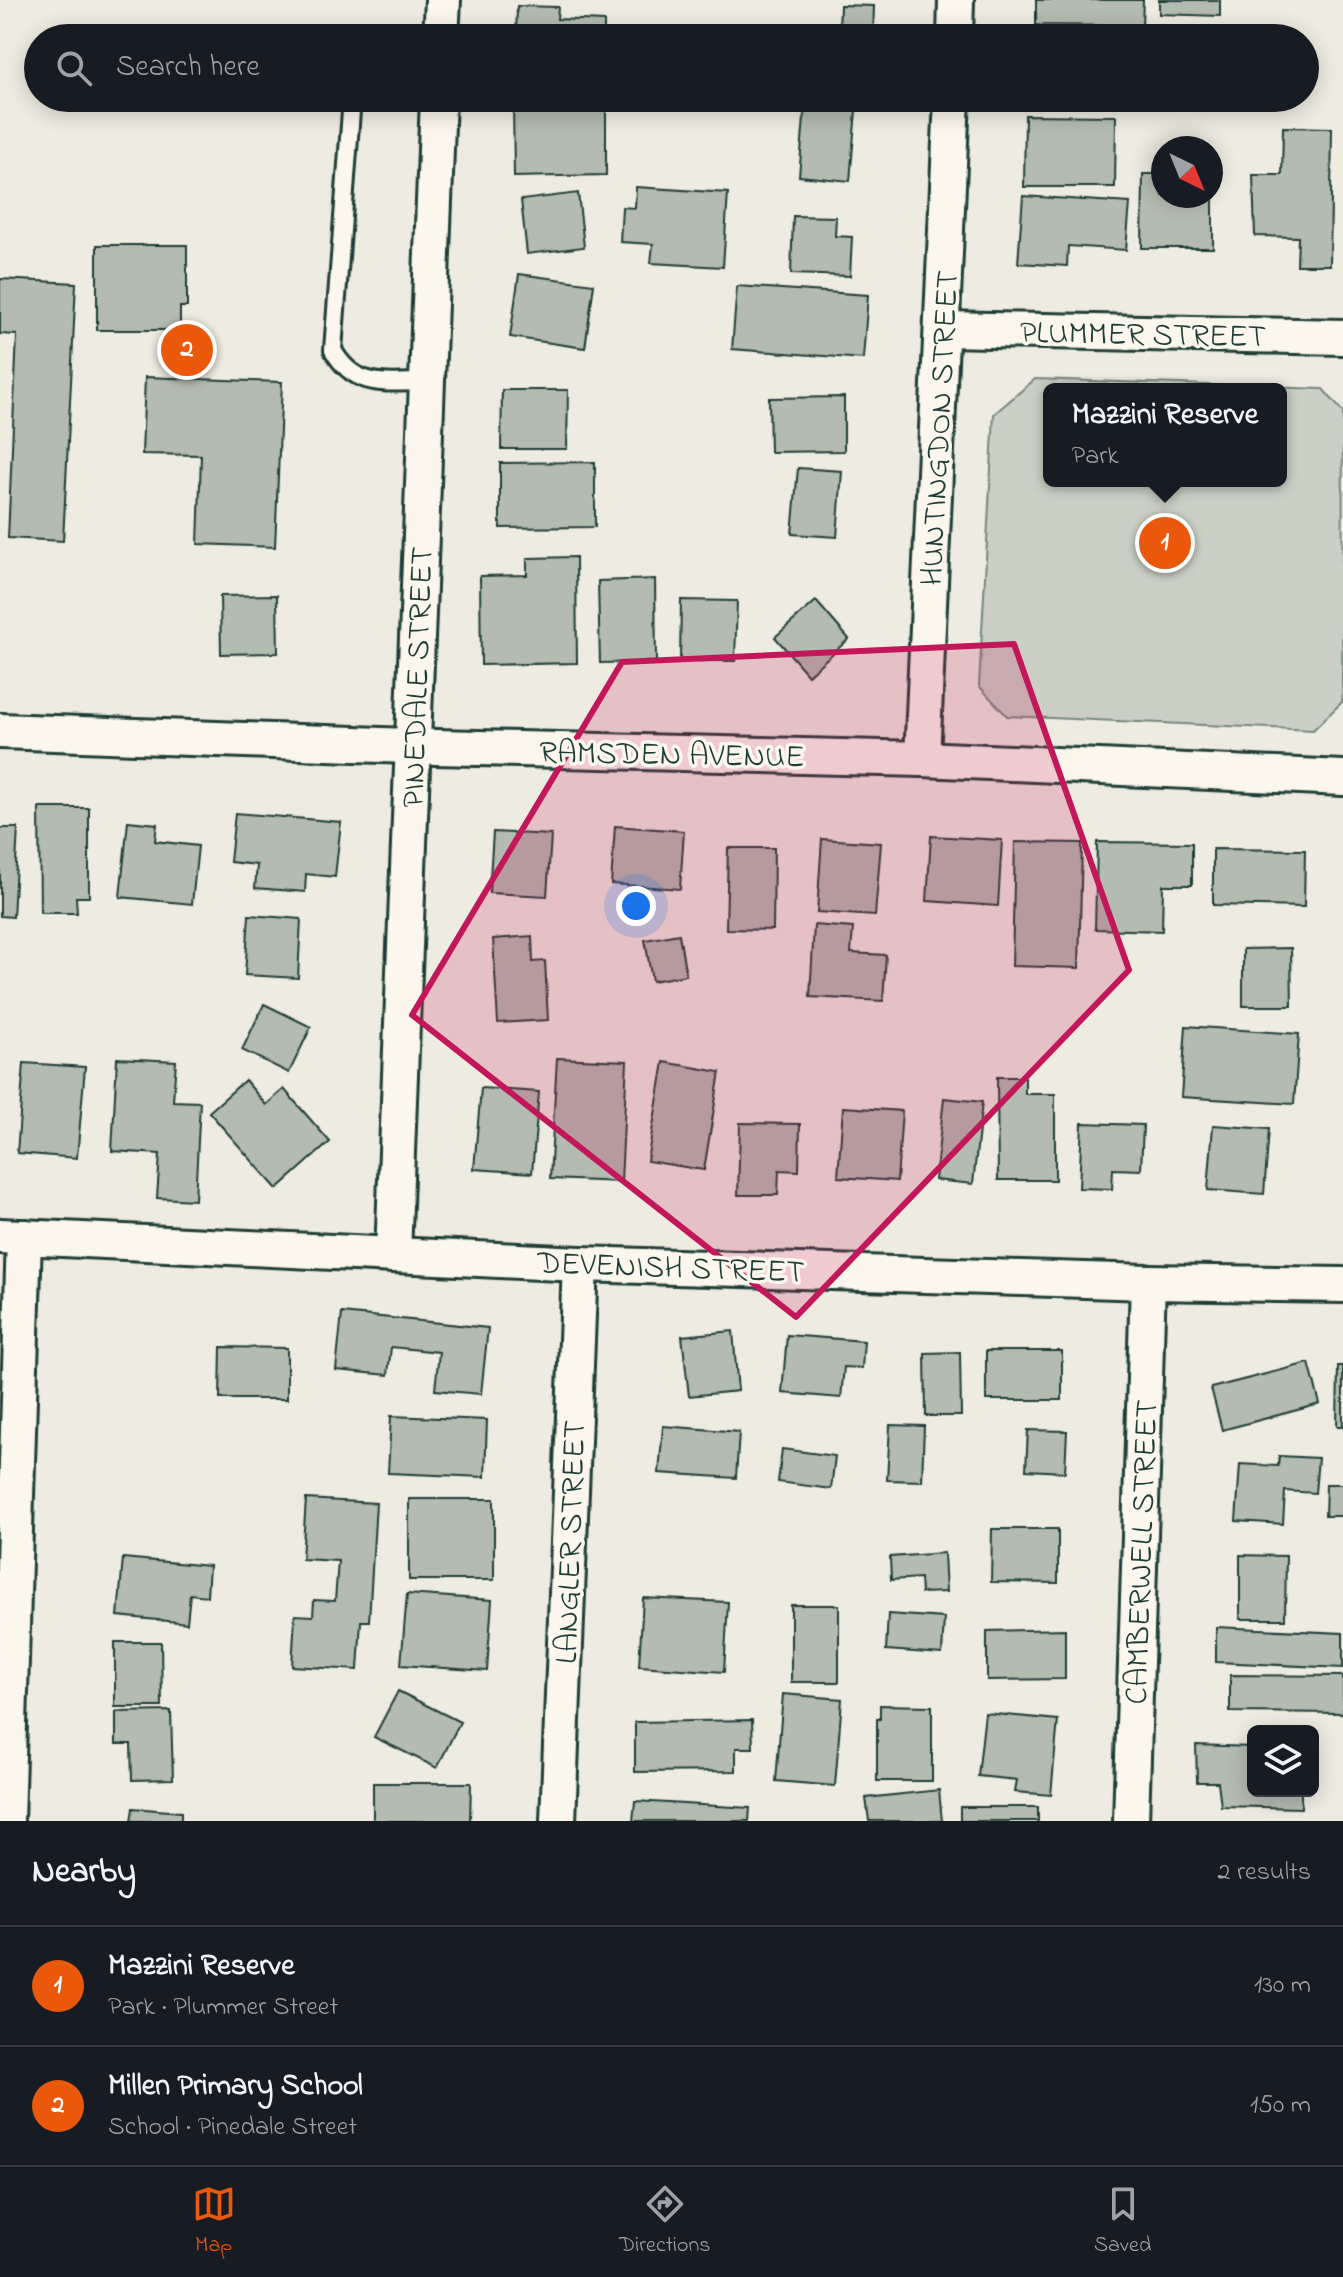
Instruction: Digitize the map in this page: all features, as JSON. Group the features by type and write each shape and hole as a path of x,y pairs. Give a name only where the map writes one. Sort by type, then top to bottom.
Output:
{"street":[{"path":"442,24 443,0"},
{"path":"955,24 956,0"},
{"name":"PINEDALE STREET","path":"393,1255 437,112"},
{"name":"HUNTINGDON STREET","path":"922,759 951,112"},
{"name":"PLUMMER STREET","path":"943,329 1343,337"},
{"name":"RAMSDEN AVENUE","path":"0,731 414,746 922,759 1343,778"},
{"path":"4,1799 12,1237"},
{"name":"DEVENISH STREET","path":"12,1237 580,1264 1343,1285"},
{"name":"LANGLER STREET","path":"558,1821 580,1264"},
{"name":"CAMBERWELL STREET","path":"1131,1821 1148,1282"}],"lane":[{"path":"351,112 333,350 341,366 356,377 378,382 427,382"}],"highlighted area":[{"path":"1014,644 1129,970 796,1317 412,1015 622,662"}],"shaded area":[{"path":"1035,379 1150,383 1043,383 1043,487 1287,487 1287,388 1323,389 1343,412 1342,702 1313,730 1007,716 979,686 994,414"}],"building":[{"path":"1036,0 1143,0 1142,24 1036,24"},
{"path":"1159,0 1220,0 1220,16 1159,14"},
{"path":"840,5 874,6 873,24 839,24"},
{"path":"517,6 558,7 557,19 604,21 604,24 516,24"},
{"path":"513,112 606,112 606,175 514,177"},
{"path":"804,112 856,112 850,181 799,176"},
{"path":"1025,115 1116,116 1115,187 1024,187"},
{"path":"1283,127 1332,128 1330,265 1297,265 1298,237 1255,236 1253,175 1282,175"},
{"path":"1143,174 1151,174 1151,208 1213,208 1213,248 1142,248"},
{"path":"636,187 728,193 723,267 651,263 653,244 620,242 622,207 635,208"},
{"path":"578,193 584,247 527,254 521,200"},
{"path":"1023,196 1130,203 1126,250 1068,246 1067,266 1018,263"},
{"path":"793,216 836,217 835,236 852,237 850,276 791,274"},
{"path":"97,245 187,245 187,307 180,307 180,330 97,330"},
{"path":"519,274 594,284 585,348 510,337"},
{"path":"0,279 76,283 63,541 8,538 17,335 0,334"},
{"path":"737,286 868,295 863,359 732,349"},
{"path":"145,377 282,382 275,547 198,544 201,455 142,454"},
{"path":"502,390 568,390 567,449 501,449"},
{"path":"844,397 844,451 770,452 769,398"},
{"path":"595,462 595,527 500,528 500,463"},
{"path":"798,468 842,471 837,537 792,534"},
{"path":"576,557 577,663 481,665 480,576 527,575 527,558"},
{"path":"655,579 656,662 600,663 598,581"},
{"path":"277,595 278,653 221,654 220,596"},
{"path":"681,600 737,601 735,661 680,661"},
{"path":"816,601 849,639 808,675 775,637"},
{"path":"39,808 89,808 89,897 76,897 77,913 40,913"},
{"path":"235,813 341,822 335,877 306,874 305,892 255,888 257,865 230,862"},
{"path":"128,821 157,824 155,841 198,846 192,904 120,897"},
{"path":"615,826 684,831 680,889 611,884"},
{"path":"0,828 18,828 13,917 0,916"},
{"path":"493,832 551,835 547,896 489,893"},
{"path":"931,836 1002,840 998,906 927,901"},
{"path":"822,839 881,843 875,916 817,912"},
{"path":"1015,842 1082,843 1079,968 1012,966"},
{"path":"1097,842 1192,843 1192,885 1163,885 1162,931 1095,929"},
{"path":"728,848 774,848 773,930 726,929"},
{"path":"1213,849 1305,850 1304,907 1213,905"},
{"path":"249,915 301,919 298,978 245,975"},
{"path":"814,925 853,928 851,953 886,955 883,1001 810,997"},
{"path":"679,934 686,975 652,981 645,940"},
{"path":"532,936 533,962 545,961 548,1020 498,1023 493,939"},
{"path":"1291,948 1292,1006 1243,1006 1243,949"},
{"path":"264,1004 311,1027 289,1073 242,1050"},
{"path":"1186,1026 1299,1034 1294,1104 1181,1097"},
{"path":"117,1058 176,1061 173,1101 200,1102 195,1200 157,1198 160,1154 112,1151"},
{"path":"557,1058 627,1061 621,1182 550,1179"},
{"path":"664,1062 720,1072 704,1170 647,1161"},
{"path":"24,1063 85,1067 77,1158 17,1153"},
{"path":"997,1077 1025,1077 1025,1094 1055,1094 1055,1180 998,1180"},
{"path":"245,1080 266,1105 284,1089 330,1142 277,1189 209,1112"},
{"path":"481,1088 539,1092 532,1173 474,1169"},
{"path":"944,1098 982,1102 973,1184 935,1180"},
{"path":"843,1107 902,1111 897,1181 838,1177"},
{"path":"740,1123 800,1124 799,1171 779,1170 778,1195 738,1195"},
{"path":"1082,1123 1143,1125 1141,1170 1113,1169 1112,1189 1079,1188"},
{"path":"1213,1125 1269,1129 1264,1194 1208,1190"},
{"path":"342,1313 488,1328 481,1394 435,1390 439,1352 391,1347 388,1375 336,1370"},
{"path":"733,1331 738,1391 689,1396 682,1336"},
{"path":"787,1335 864,1341 862,1368 844,1367 841,1398 782,1393"},
{"path":"221,1347 287,1348 287,1399 220,1399"},
{"path":"986,1351 1062,1351 1062,1400 986,1400"},
{"path":"960,1352 961,1416 926,1416 925,1353"},
{"path":"1309,1363 1320,1404 1222,1430 1211,1388"},
{"path":"1338,1366 1343,1366 1343,1426 1337,1426"},
{"path":"391,1416 487,1420 485,1477 388,1473"},
{"path":"890,1425 924,1426 922,1481 887,1480"},
{"path":"663,1426 739,1432 736,1478 659,1473"},
{"path":"1028,1430 1067,1431 1065,1472 1026,1470"},
{"path":"782,1449 835,1456 831,1489 778,1482"},
{"path":"1279,1456 1318,1458 1315,1493 1285,1491 1283,1524 1236,1521 1240,1464 1278,1466"},
{"path":"1326,1484 1343,1484 1343,1516 1325,1516"},
{"path":"306,1499 376,1503 369,1621 361,1621 358,1670 292,1666 295,1615 313,1616 314,1600 335,1601 338,1561 302,1559"},
{"path":"409,1499 494,1499 494,1580 409,1580"},
{"path":"992,1529 1058,1529 1058,1583 991,1582"},
{"path":"944,1553 946,1592 921,1593 920,1578 891,1580 890,1557"},
{"path":"1240,1555 1286,1556 1285,1619 1240,1619"},
{"path":"123,1558 209,1566 207,1596 190,1594 187,1623 118,1616"},
{"path":"407,1594 492,1600 487,1671 401,1665"},
{"path":"643,1598 728,1602 724,1672 639,1666"},
{"path":"791,1605 839,1605 839,1682 791,1682"},
{"path":"888,1614 944,1618 942,1654 886,1650"},
{"path":"1216,1627 1343,1633 1343,1668 1216,1662"},
{"path":"1065,1629 1065,1679 987,1680 987,1631"},
{"path":"115,1642 161,1642 162,1707 115,1707"},
{"path":"1230,1675 1343,1676 1343,1713 1230,1712"},
{"path":"398,1691 460,1722 437,1768 374,1737"},
{"path":"783,1694 842,1699 835,1786 776,1781"},
{"path":"880,1705 932,1706 932,1781 877,1781 877,1719 880,1719"},
{"path":"171,1711 173,1779 132,1780 131,1744 116,1744 116,1712"},
{"path":"985,1713 1058,1720 1051,1795 1015,1792 1017,1780 978,1776"},
{"path":"752,1720 753,1748 736,1748 736,1771 635,1772 635,1722"},
{"path":"1196,1745 1247,1747 1247,1797 1301,1797 1301,1808 1221,1806 1218,1782 1197,1782"},
{"path":"373,1783 471,1783 470,1821 373,1821"},
{"path":"939,1790 942,1821 869,1821 866,1798"},
{"path":"635,1801 750,1808 749,1821 633,1821"},
{"path":"960,1807 1038,1807 1038,1821 960,1821"},
{"path":"133,1808 181,1812 181,1821 131,1821"}],"place":[{"name":"Millen Primary School","path":"187,350"},
{"name":"Mazzini Reserve","path":"1165,543"}]}
